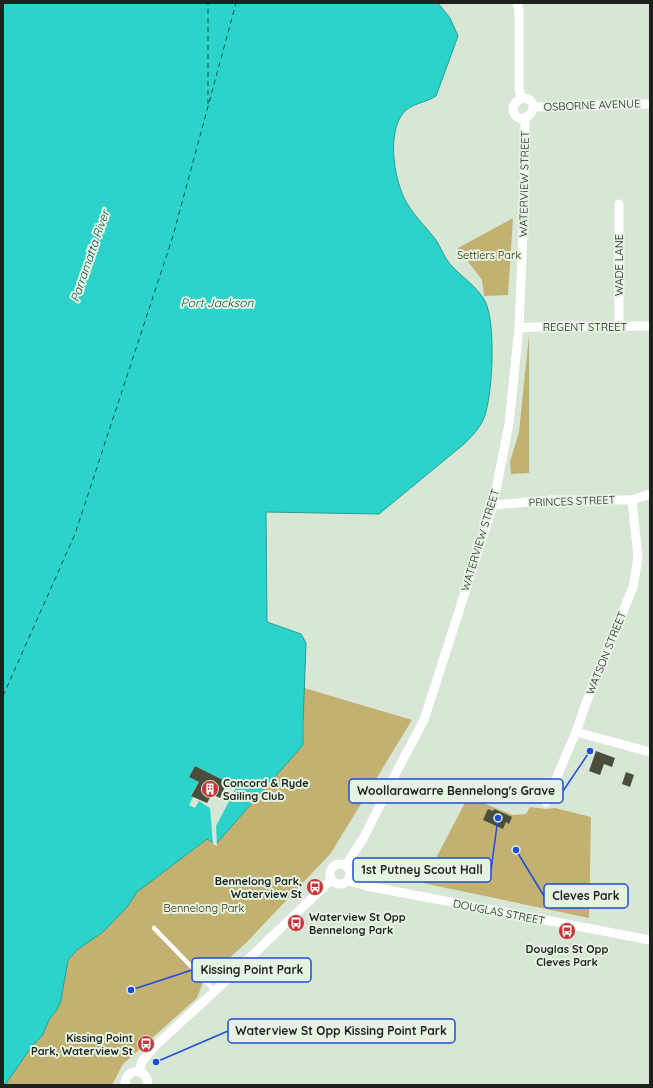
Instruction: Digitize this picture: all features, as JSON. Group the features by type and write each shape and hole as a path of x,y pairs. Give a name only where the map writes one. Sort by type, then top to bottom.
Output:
{"street":[{"path":"517,3 519,10 519,88 521,99"},
{"path":"527,98 534,107 532,112 525,118 516,117 513,112 514,106 521,99 527,98"},
{"name":"OSBORNE AVENUE","path":"534,107 650,104"},
{"name":"WATERVIEW STREET","path":"346,865 364,837 424,720 493,505 509,424 519,328 524,207 525,118"},
{"name":"WADE LANE","path":"619,204 619,327"},
{"name":"REGENT STREET","path":"519,328 650,326"},
{"name":"PRINCES STREET","path":"493,505 551,500 632,500 650,494"},
{"name":"WATSON STREET","path":"546,802 576,732 589,695 633,587 638,557 632,500"},
{"path":"576,732 650,752"},
{"path":"340,864 346,865 350,871 350,878 348,881 339,885 331,880 330,871 333,866 340,864"},
{"path":"139,1072 142,1060 148,1053 331,880"},
{"name":"DOUGLAS STREET","path":"348,881 367,886 650,940"},
{"path":"125,1085 129,1075 135,1072 142,1073 147,1078 148,1085"}],"lane":[{"path":"154,928 215,991"}],"green space":[{"name":"Settlers Park","path":"513,218 508,295 484,296 482,280 458,248"},
{"path":"529,335 529,473 511,474 510,462 519,432"},
{"name":"Bennelong Park","path":"304,688 412,720 331,853 247,942 203,982 197,998 123,1064 112,1085 5,1085 32,1046 42,1036 50,1018 57,1010 61,1000 68,960 77,950 104,931 127,907 137,892 207,839 303,746"},
{"path":"468,797 513,815 526,814 530,807 546,809 555,808 591,817 589,918 423,883"}],"water":[{"name":"Port Jackson","path":"3,3 438,3 450,18 458,36 436,96 406,110 399,119 395,130 394,143 396,171 403,196 411,210 436,240 454,269 477,290 485,301 491,325 492,341 490,393 484,418 478,429 464,444 379,514 266,512 267,622 301,634 306,643 303,745 216,844 207,839 137,892 127,907 104,931 77,950 68,960 61,1000 57,1010 50,1018 42,1036 32,1046 5,1085 3,1085"}],"pier":[{"path":"195,766 236,788 216,826 217,846 213,844 210,808 199,801 195,808 189,805 193,797 191,795 199,782 189,777"}],"building":[{"path":"596,751 615,758 612,767 604,764 600,775 589,771"},
{"name":"Concord & Ryde Sailing Club","path":"195,766 227,782 220,798 212,794 207,803 191,796 199,782 189,777"},
{"path":"626,772 634,775 630,787 622,784"},
{"path":"488,809 493,811 494,809 512,817 509,824 506,822 503,829 483,820"}],"ferry route":[{"path":"208,3 208,104"},
{"path":"3,696 75,534 173,236 236,3"}],"place":[{"name":"Woollarawarre Bennelong's Grave","path":"590,751"},
{"name":"Concord & Ryde Sailing Club","path":"210,789"},
{"name":"1st Putney Scout Hall","path":"498,818"},
{"name":"Cleves Park","path":"516,850"},
{"name":"Bennelong Park, Waterview St","path":"315,887"},
{"name":"Waterview St Opp Bennelong Park","path":"296,923"},
{"name":"Douglas St Opp Cleves Park","path":"567,931"},
{"name":"Kissing Point Park","path":"131,990"},
{"name":"Kissing Point Park, Waterview St","path":"146,1044"},
{"name":"Waterview St Opp Kissing Point Park","path":"156,1062"}],"water label":[{"name":"Parramatta River","path":"90,256"}]}
